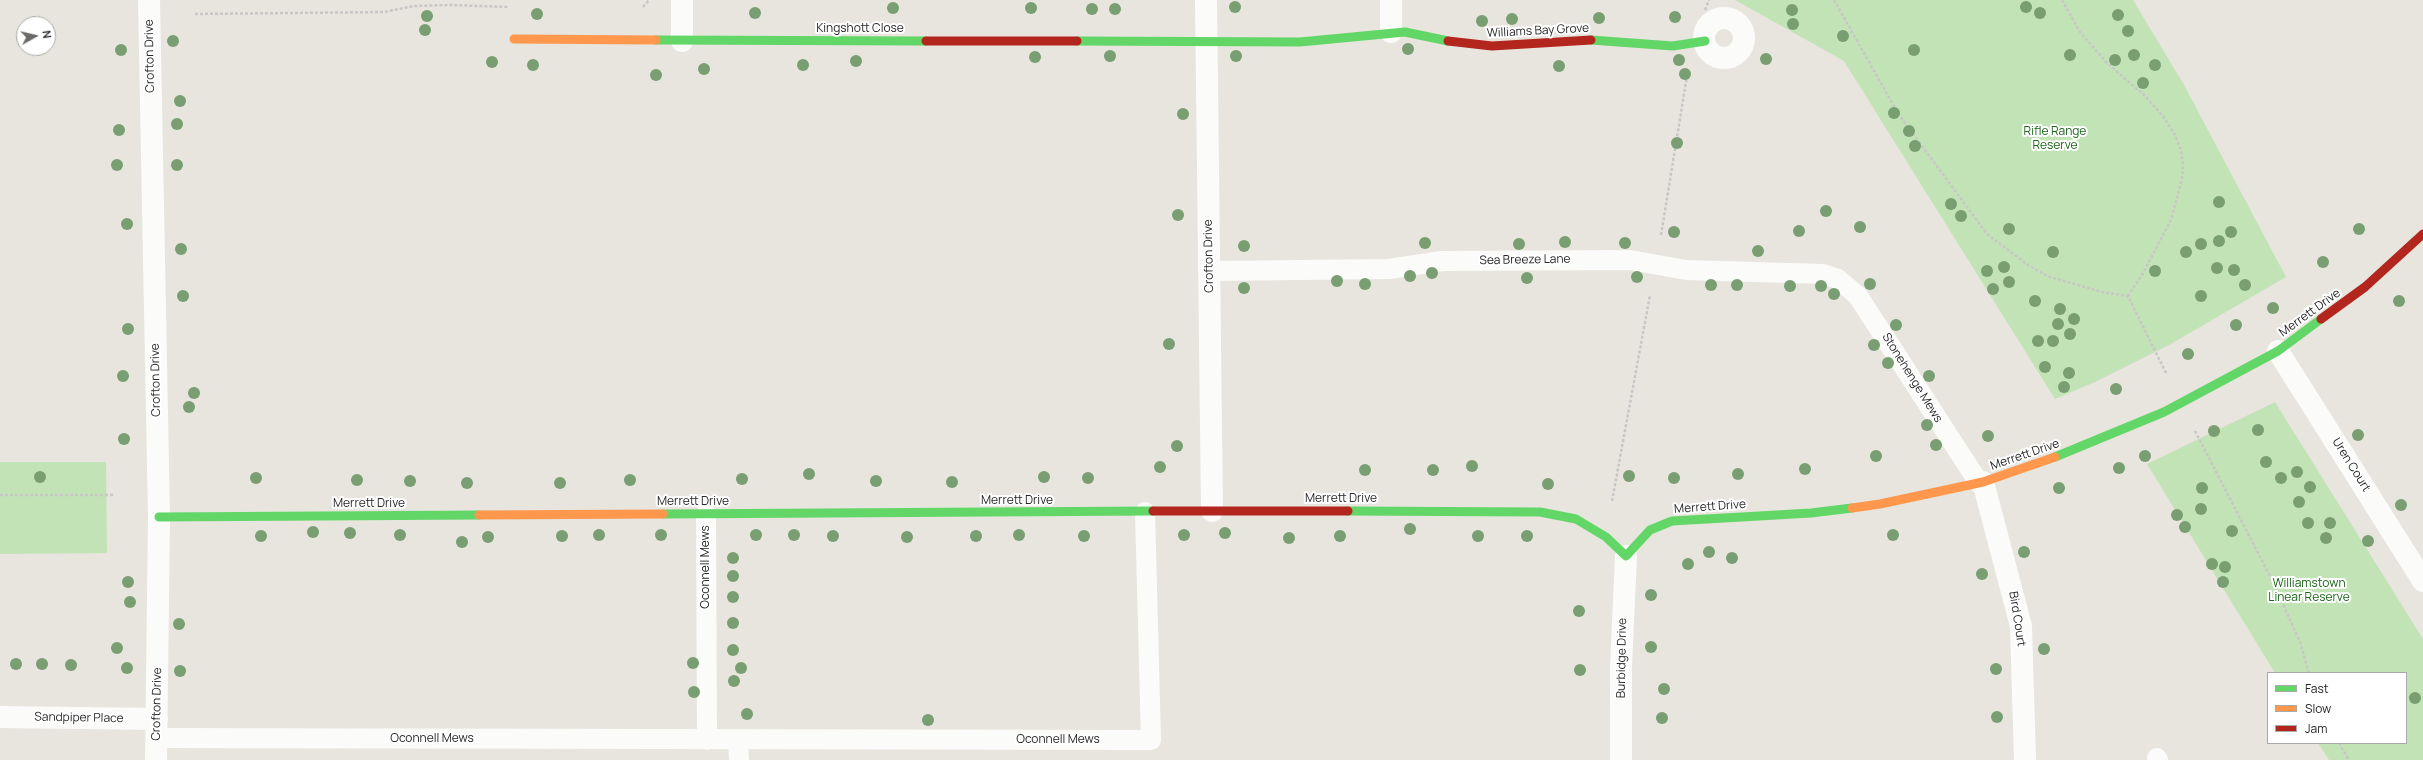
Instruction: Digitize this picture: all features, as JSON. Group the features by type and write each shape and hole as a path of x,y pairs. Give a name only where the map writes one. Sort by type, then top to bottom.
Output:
{"street":[{"name":"Crofton Drive","path":"149,0 159,517 156,760"},
{"path":"682,0 682,41"},
{"name":"Crofton Drive","path":"1206,0 1212,511"},
{"path":"1391,0 1391,32"},
{"name":"Williams Bay Grove","path":"1206,40 1300,42 1391,32 1419,34 1460,43 1492,46 1598,40 1673,46 1705,41"},
{"name":"Kingshott Close","path":"514,39 682,41 1206,40"},
{"name":"Merrett Drive","path":"159,517 1212,511 1540,512 1576,519 1606,537 1626,556 1650,530 1672,521 1825,512 1880,504 1981,483 2080,448 2145,422 2278,351 2365,287 2423,234"},
{"name":"Uren Court","path":"2278,351 2423,581"},
{"name":"Bird Court","path":"1981,483 2021,626 2025,760"},
{"name":"Burbidge Drive","path":"1622,760 1621,666 1626,556"},
{"name":"Sandpiper Place","path":"0,717 157,728"}],"lane":[{"name":"Sea Breeze Lane","path":"1210,271 1389,269 1442,261 1630,260 1686,270 1816,272 1838,279"},
{"name":"Stonehenge Mews","path":"1838,279 1858,296 1872,314 1981,483"},
{"name":"Oconnell Mews","path":"157,728 707,740 1151,740 1145,512"},
{"name":"Oconnell Mews","path":"706,514 707,740"},
{"path":"738,740 739,760"}],"path":[{"path":"640,10 649,0"},
{"path":"1834,0 1899,115 1971,216 1987,234 2028,265 2048,276 2102,292 2128,296"},
{"path":"2062,0 2080,32 2101,57 2145,96 2163,116 2175,135 2181,150 2183,165 2182,179 2171,220 2142,275 2128,296"},
{"path":"195,14 384,12 414,6 451,5 513,7"},
{"path":"2128,296 2181,404 2271,578 2300,642 2309,672"},
{"path":"0,495 114,495"},
{"path":"2340,744 2349,760"}],"green space":[{"name":"Rifle Range Reserve","path":"1735,0 2133,0 2184,85 2286,277 2169,345 2095,382 2055,399 1844,61"},
{"name":"Williamstown Linear Reserve","path":"2275,402 2423,639 2423,760 2329,760 2319,744 2407,744 2407,672 2274,672 2147,464"},
{"path":"0,462 106,462 107,553 0,554"}],"traffic: fast":[{"path":"1077,41 1300,42 1405,32 1448,41"},
{"path":"656,40 926,41"},
{"path":"1591,40 1673,46 1705,41"},
{"path":"2055,457 2164,412 2278,351 2321,319"},
{"path":"1348,511 1540,512 1576,519 1606,537 1626,556 1650,530 1672,521 1811,513 1852,508"},
{"path":"663,514 1153,511"},
{"path":"159,517 479,515"}],"traffic: slow":[{"path":"514,39 656,40"},
{"path":"1852,508 1880,504 1983,482 2055,457"},
{"path":"479,515 663,514"}],"traffic: jam":[{"path":"1448,41 1492,46 1591,40"},
{"path":"926,41 1077,41"},
{"path":"2321,319 2365,287 2423,234"},
{"path":"1153,511 1348,511"}]}
